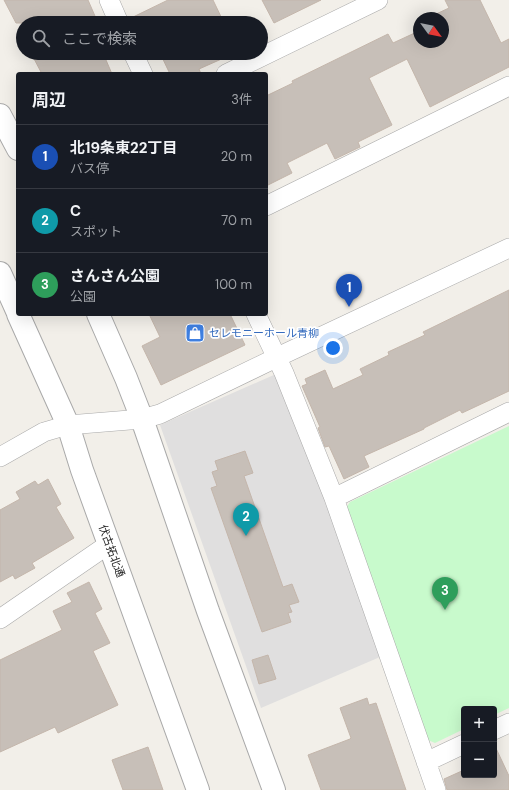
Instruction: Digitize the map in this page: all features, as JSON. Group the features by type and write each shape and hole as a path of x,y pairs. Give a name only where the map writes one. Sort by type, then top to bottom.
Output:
{"street":[{"path":"109,0 116,16"},
{"path":"268,54 378,0"},
{"path":"136,60 142,72"},
{"path":"230,72 255,60"},
{"path":"268,205 509,86"},
{"path":"0,115 16,145"},
{"path":"0,457 44,432 68,425 142,419 160,414 509,248"},
{"name":"伏古拓北通","path":"0,273 16,309"},
{"name":"伏古拓北通","path":"19,316 68,425 82,470 198,790"},
{"path":"99,316 142,419 208,611 274,790"},
{"path":"257,316 284,373 334,498 436,790"},
{"path":"334,498 509,412"},
{"path":"0,619 109,544"},
{"path":"497,729 509,723"},
{"path":"426,762 461,745"}],"shaded area":[{"path":"276,374 326,502 380,657 261,708 160,425"}],"green space":[{"path":"509,426 509,708 497,714 497,706 461,706 461,730 435,743 428,740 344,511 350,502"}],"building":[{"path":"4,0 88,0 95,16 16,16 16,23"},
{"path":"168,0 213,0 221,16 135,16"},
{"path":"262,0 321,0 274,23"},
{"path":"445,0 480,0 501,43 509,39 509,67 430,107 407,59 369,78 392,125 358,142 360,147 335,159 327,143 287,163 292,173 268,185 268,95 293,83 292,81 388,34 393,43 413,34 413,48 449,48 449,12 440,12 449,8"},
{"path":"35,60 106,60 111,72 41,72"},
{"path":"163,60 219,60 199,69 200,72 169,72"},
{"path":"509,290 509,391 462,413 460,410 424,429 364,456 369,467 344,479 329,446 325,447 318,428 320,427 302,386 307,384 305,379 325,370 333,389 363,375 360,369 389,355 388,352 425,335 423,332"},
{"path":"150,316 231,316 245,345 161,385 142,346 160,337"},
{"path":"245,451 253,473 244,476 283,587 292,584 299,602 289,605 292,612 288,613 291,622 262,632 211,488 217,486 212,472 218,470 215,461"},
{"path":"48,479 61,504 56,507 74,538 32,563 35,568 15,579 13,575 0,582 0,510 20,499 16,492 35,481 38,485"},
{"path":"89,582 102,609 95,613 110,643 93,651 118,705 58,733 55,727 0,752 0,660 62,630 53,611 72,602 67,593"},
{"path":"268,655 276,679 259,684 252,660"},
{"path":"367,698 369,705 376,703 406,790 321,790 308,755 350,739 351,738 340,708"},
{"path":"148,747 163,790 123,790 112,760"},
{"path":"497,750 509,776 509,790 447,790 444,779 461,771 461,778 497,778"}],"place":[{"name":"北19条東22丁目","path":"349,307"},
{"name":"セレモニーホール青柳","path":"195,333"},
{"name":"C","path":"246,536"},
{"name":"さんさん公園","path":"445,610"}]}
